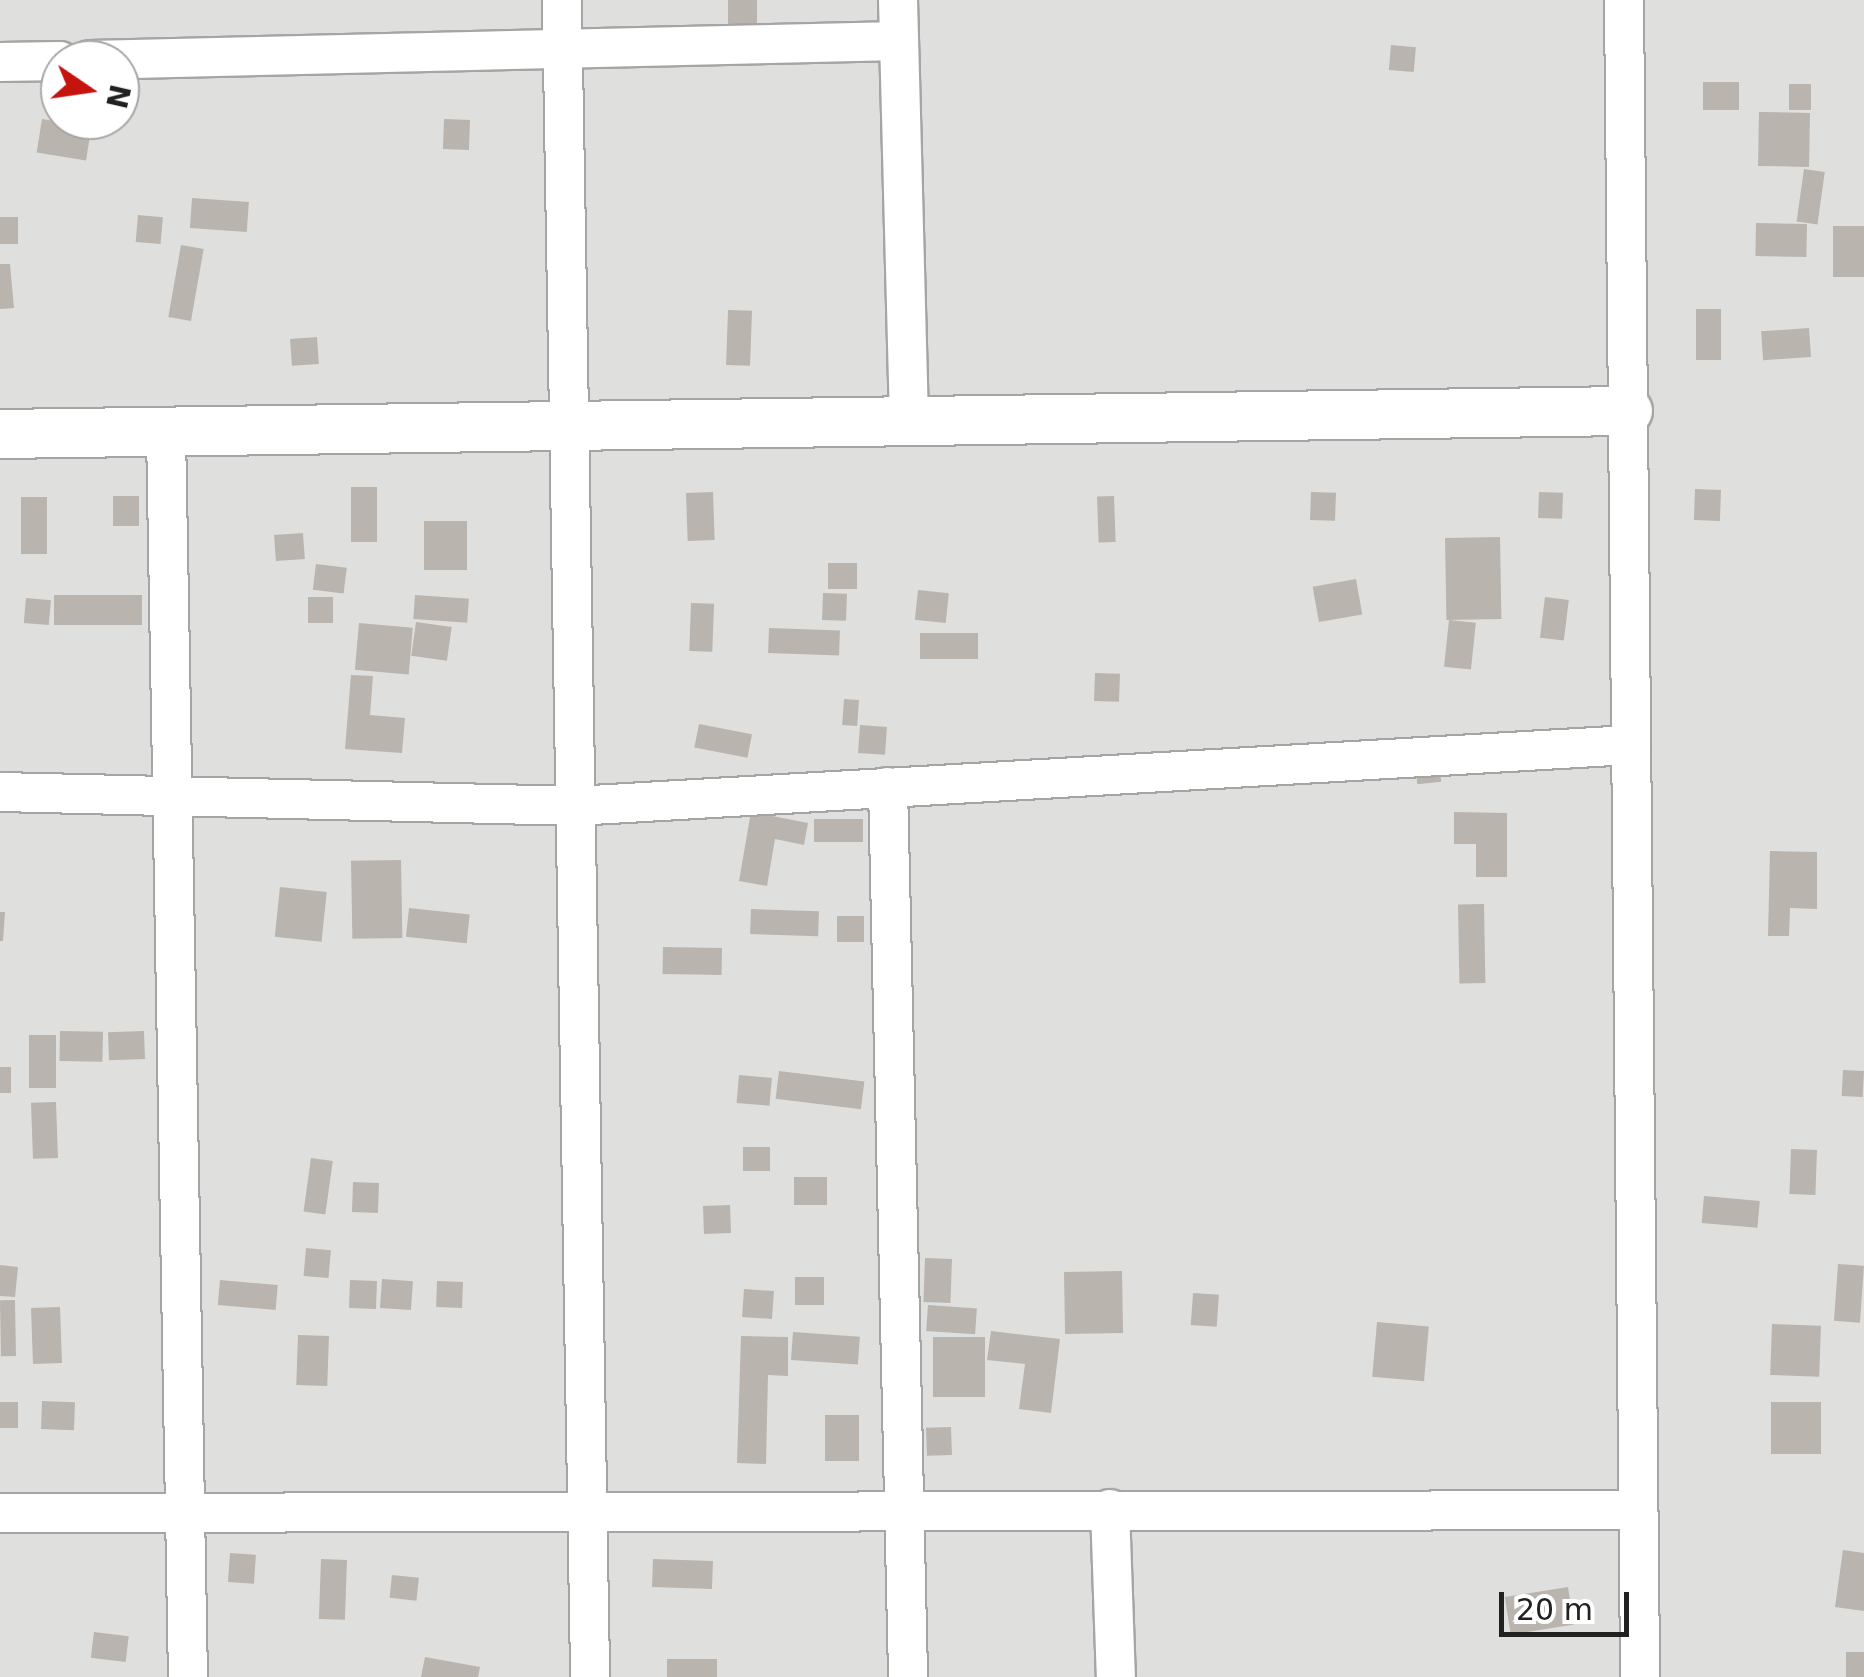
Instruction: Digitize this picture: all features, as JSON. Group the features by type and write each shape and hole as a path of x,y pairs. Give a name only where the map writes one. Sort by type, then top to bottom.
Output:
{"street":[{"path":"562,0 590,1677"},
{"path":"898,0 908,420"},
{"path":"1624,0 1640,1677"},
{"path":"140,59 899,41"},
{"path":"0,62 40,61"},
{"path":"0,434 1628,411"},
{"path":"166,432 188,1677"},
{"path":"0,792 575,806 1631,745"},
{"path":"888,787 908,1677"},
{"path":"0,1512 587,1508 1638,1510"},
{"path":"1110,1509 1116,1677"}],"shaded area":[{"path":"0,0 1864,0 1864,1677 0,1677"}],"building":[{"path":"728,0 757,0 757,42 728,42"},
{"path":"1391,45 1416,47 1414,72 1389,70"},
{"path":"1703,82 1739,82 1739,110 1703,110"},
{"path":"1789,84 1811,84 1811,110 1789,110"},
{"path":"1759,112 1810,113 1809,167 1758,166"},
{"path":"444,119 470,120 469,150 443,149"},
{"path":"40,132 40,140 89,140 86,160 37,153"},
{"path":"1804,169 1825,172 1817,224 1797,221"},
{"path":"192,198 249,202 247,232 190,228"},
{"path":"138,215 163,217 161,244 136,242"},
{"path":"0,217 18,217 18,244 0,244"},
{"path":"1756,223 1807,224 1806,257 1755,256"},
{"path":"1833,226 1864,226 1864,277 1833,277"},
{"path":"181,245 204,249 191,321 168,317"},
{"path":"0,264 10,264 14,308 0,309"},
{"path":"1696,309 1721,309 1721,360 1696,360"},
{"path":"728,310 752,311 750,366 726,365"},
{"path":"1809,328 1811,357 1763,360 1761,331"},
{"path":"317,337 319,364 292,366 290,339"},
{"path":"351,487 377,487 377,542 351,542"},
{"path":"1695,489 1721,490 1720,521 1694,520"},
{"path":"713,492 715,540 688,541 686,493"},
{"path":"1311,492 1336,493 1335,521 1310,520"},
{"path":"1539,492 1563,493 1562,519 1538,518"},
{"path":"113,496 139,496 139,526 113,526"},
{"path":"1114,496 1116,542 1099,543 1097,497"},
{"path":"21,497 47,497 47,554 21,554"},
{"path":"424,521 467,521 467,570 424,570"},
{"path":"303,533 305,559 276,561 274,535"},
{"path":"1500,537 1501,619 1446,620 1445,538"},
{"path":"828,563 857,563 857,589 828,589"},
{"path":"316,564 347,568 344,594 313,590"},
{"path":"1356,579 1362,614 1319,622 1313,587"},
{"path":"918,590 949,593 946,623 915,620"},
{"path":"823,593 847,594 846,621 822,620"},
{"path":"54,595 142,595 142,625 54,625"},
{"path":"415,595 469,599 467,623 413,619"},
{"path":"308,597 333,597 333,623 308,623"},
{"path":"1545,597 1569,600 1564,641 1540,638"},
{"path":"26,598 51,600 49,625 24,623"},
{"path":"691,603 714,604 712,652 689,651"},
{"path":"1449,620 1476,623 1471,670 1444,667"},
{"path":"416,622 452,627 447,661 411,656"},
{"path":"359,623 413,628 409,675 355,670"},
{"path":"769,628 840,630 839,655 768,653"},
{"path":"920,633 978,633 978,659 920,659"},
{"path":"1095,673 1120,674 1119,702 1094,701"},
{"path":"351,675 373,676 370,715 405,718 402,753 345,749"},
{"path":"844,699 859,700 857,726 842,725"},
{"path":"699,724 752,734 747,758 694,748"},
{"path":"860,725 887,727 885,755 858,753"},
{"path":"1438,752 1441,782 1417,784 1414,755"},
{"path":"751,812 808,823 804,845 775,839 767,886 739,881"},
{"path":"1454,812 1507,813 1507,877 1476,877 1476,844 1454,844"},
{"path":"814,819 863,819 863,842 814,842"},
{"path":"1770,851 1817,852 1817,909 1790,908 1789,936 1768,936"},
{"path":"401,860 402,938 352,939 351,861"},
{"path":"280,887 327,892 322,942 275,937"},
{"path":"1458,904 1484,904 1485,983 1459,983"},
{"path":"409,908 470,914 467,943 406,937"},
{"path":"751,909 819,911 818,936 750,934"},
{"path":"0,912 5,912 3,941 0,941"},
{"path":"837,916 864,916 864,942 837,942"},
{"path":"663,947 722,948 722,975 663,974"},
{"path":"60,1031 103,1032 102,1062 59,1061"},
{"path":"144,1031 145,1059 109,1060 108,1032"},
{"path":"29,1035 56,1035 56,1088 29,1088"},
{"path":"0,1067 11,1067 11,1093 0,1093"},
{"path":"1843,1070 1864,1071 1863,1097 1842,1096"},
{"path":"779,1071 864,1081 861,1109 776,1099"},
{"path":"739,1075 772,1078 769,1106 737,1103"},
{"path":"56,1102 58,1158 33,1159 31,1103"},
{"path":"743,1147 770,1147 770,1171 743,1171"},
{"path":"1791,1149 1817,1150 1815,1195 1789,1194"},
{"path":"311,1158 333,1161 325,1215 303,1211"},
{"path":"794,1177 827,1177 827,1205 794,1205"},
{"path":"353,1182 379,1183 378,1213 352,1212"},
{"path":"1704,1196 1760,1201 1757,1228 1702,1223"},
{"path":"730,1205 731,1233 704,1234 703,1206"},
{"path":"306,1248 331,1250 328,1278 304,1276"},
{"path":"925,1258 952,1259 950,1303 923,1302"},
{"path":"1838,1264 1864,1266 1860,1323 1834,1321"},
{"path":"0,1265 18,1267 15,1297 0,1296"},
{"path":"1122,1271 1123,1333 1065,1334 1064,1272"},
{"path":"795,1277 824,1277 824,1305 795,1305"},
{"path":"382,1279 413,1281 411,1310 380,1308"},
{"path":"220,1280 278,1285 276,1310 218,1305"},
{"path":"350,1280 377,1281 376,1309 349,1308"},
{"path":"437,1281 463,1282 462,1308 436,1307"},
{"path":"744,1289 774,1291 772,1319 742,1317"},
{"path":"1193,1293 1219,1295 1217,1327 1191,1325"},
{"path":"0,1300 15,1300 16,1356 1,1356"},
{"path":"928,1305 977,1308 975,1334 926,1331"},
{"path":"60,1307 62,1363 33,1364 31,1308"},
{"path":"1377,1322 1429,1327 1424,1381 1372,1377"},
{"path":"1772,1324 1821,1326 1819,1377 1770,1375"},
{"path":"991,1331 1060,1339 1051,1413 1019,1409 1025,1364 987,1360"},
{"path":"793,1332 860,1337 858,1365 791,1360"},
{"path":"298,1335 329,1336 327,1386 296,1385"},
{"path":"741,1336 788,1337 788,1376 768,1375 766,1464 737,1463"},
{"path":"933,1337 985,1337 985,1397 933,1397"},
{"path":"42,1401 75,1402 74,1430 41,1429"},
{"path":"0,1402 18,1402 18,1428 0,1428"},
{"path":"1771,1402 1821,1402 1821,1454 1771,1454"},
{"path":"825,1415 859,1415 859,1461 825,1461"},
{"path":"951,1427 952,1455 927,1456 926,1428"},
{"path":"1843,1550 1864,1553 1864,1611 1835,1607"},
{"path":"230,1553 256,1555 254,1584 228,1582"},
{"path":"321,1559 347,1560 345,1620 319,1619"},
{"path":"653,1559 713,1561 712,1589 652,1587"},
{"path":"392,1575 419,1578 416,1601 390,1598"},
{"path":"1568,1587 1574,1625 1511,1635 1505,1597"},
{"path":"94,1632 129,1636 126,1662 91,1658"},
{"path":"1846,1652 1864,1652 1864,1677 1846,1677"},
{"path":"425,1657 480,1667 478,1677 421,1677"},
{"path":"667,1659 717,1659 717,1677 667,1677"}]}
